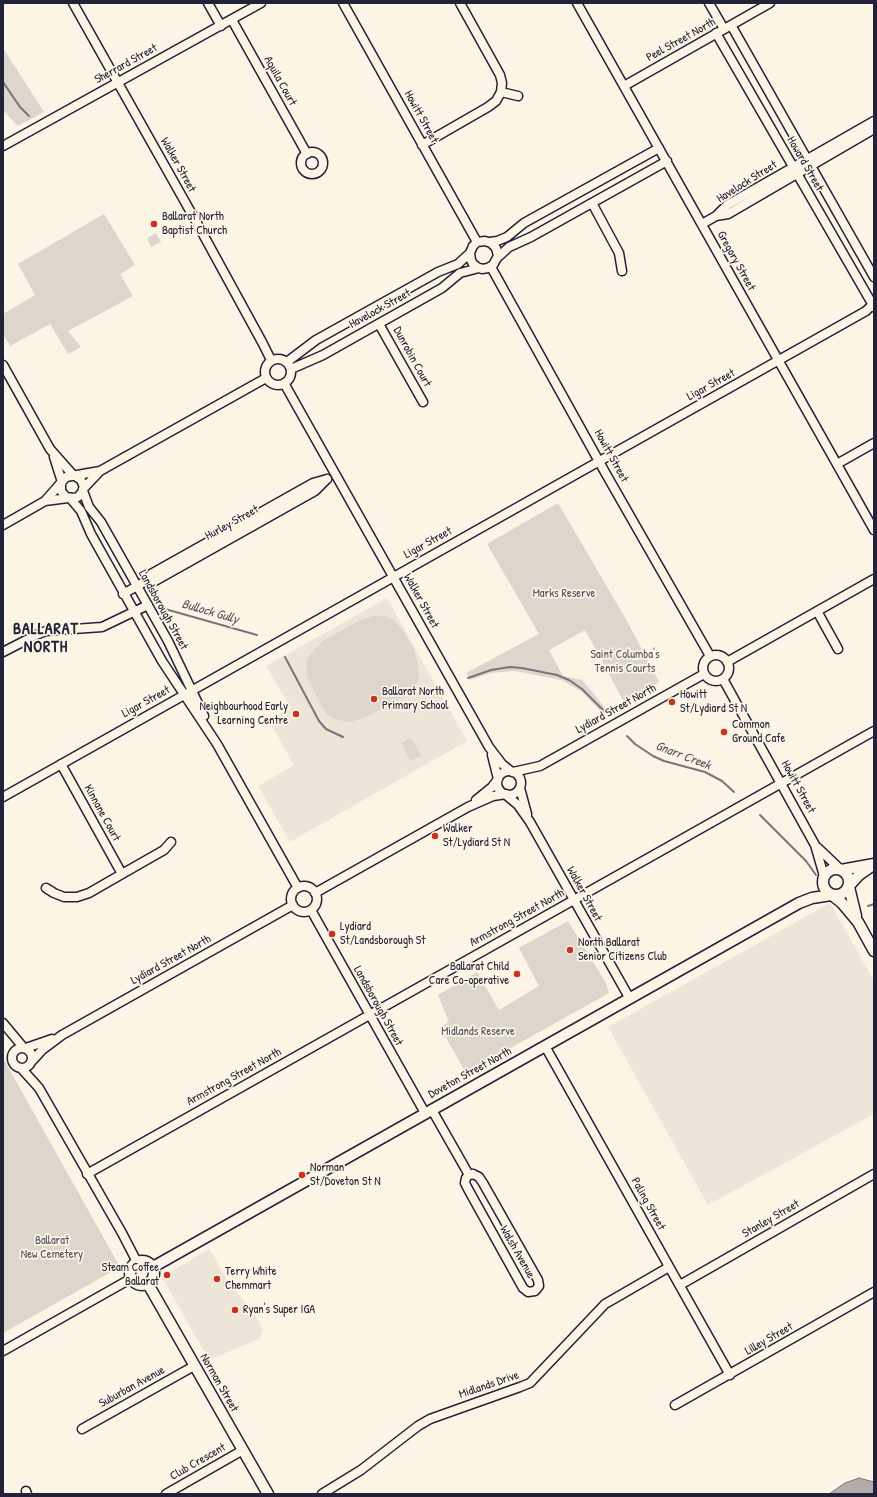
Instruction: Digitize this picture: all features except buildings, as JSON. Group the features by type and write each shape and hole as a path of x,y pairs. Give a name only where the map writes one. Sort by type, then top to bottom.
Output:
{"main road":[{"path":"858,922 842,903 824,889 822,882 830,870 874,864"},
{"path":"832,895 842,894 859,875 874,864"},
{"path":"840,869 848,876 852,904 858,922 874,951"},
{"name":"Doveton Street North","path":"799,903 813,891 824,877"},
{"name":"Doveton Street North","path":"153,1267 799,903 812,898 832,895"},
{"path":"137,1262 148,1262 153,1267 154,1275 148,1284 140,1285 132,1278 130,1271 137,1262"},
{"name":"Norman Street","path":"148,1284 268,1494"}],"street":[{"name":"Walker Street","path":"73,3 271,360"},
{"path":"208,3 221,26"},
{"name":"Sherrard Street","path":"3,146 261,3"},
{"name":"Howitt Street","path":"343,3 477,242"},
{"path":"422,145 488,107 498,99 501,92 502,83 500,75 460,3"},
{"name":"Gregory Street","path":"577,3 874,530"},
{"name":"Howard Street","path":"709,3 728,27 809,162 874,277"},
{"name":"Peel Street North","path":"624,86 770,3"},
{"name":"Aquila Court","path":"232,20 307,154"},
{"name":"Howard Street","path":"716,34 872,307"},
{"path":"501,92 518,96"},
{"name":"Havelock Street","path":"702,224 716,216 728,214 874,121"},
{"name":"Havelock Street","path":"809,162 874,129"},
{"path":"659,148 524,224 507,237 497,241 477,242 473,246 470,253 472,262 479,268 486,269 491,267 503,251 511,246 531,237 667,161"},
{"path":"592,203 619,253 622,271"},
{"path":"490,242 497,250 497,258"},
{"name":"Havelock Street","path":"289,365 316,340 438,272 458,264 470,253"},
{"name":"Howitt Street","path":"491,267 599,462 710,656"},
{"name":"Havelock Street","path":"289,365 323,356 445,286 460,273 479,268"},
{"name":"Ligar Street","path":"3,797 779,361 872,307"},
{"name":"Dunrobin Court","path":"379,324 423,402"},
{"path":"279,358 289,365 290,377 284,383 276,385 272,384 266,378 264,370 271,360 279,358"},
{"path":"3,365 50,449 59,472 61,491 69,498"},
{"path":"3,525 45,501 66,476 100,471 266,378"},
{"name":"Walker Street","path":"284,383 489,747 502,764 512,772"},
{"path":"837,464 874,444"},
{"path":"50,449 74,476 81,480 83,483 83,490"},
{"path":"45,501 78,497 100,471"},
{"name":"Hurley Street","path":"123,594 146,581 151,574 306,486 316,481 327,479 336,474"},
{"name":"Landsborough Street","path":"83,490 89,507 101,522 174,654 188,693"},
{"name":"Landsborough Street","path":"69,498 81,511 91,534 123,594 162,661 188,693 298,888"},
{"path":"727,662 874,579"},
{"path":"3,652 46,631 102,627 148,605"},
{"path":"817,611 838,650"},
{"path":"710,656 721,656 727,662 728,671 723,679 713,681 704,674 702,667 710,656"},
{"name":"Lydiard Street North","path":"512,772 540,766 704,674"},
{"name":"Howitt Street","path":"723,679 815,845 824,877"},
{"name":"Armstrong Street North","path":"87,1174 874,731"},
{"name":"Walker Street","path":"489,747 496,767 498,779"},
{"name":"Kinnane Court","path":"61,764 122,874"},
{"name":"Lydiard Street North","path":"520,787 540,766"},
{"path":"315,893 468,807 493,796 514,794 520,787 519,778 512,772 504,772 492,787 468,807"},
{"path":"498,779 499,789 506,794"},
{"name":"Walker Street","path":"520,787 530,822"},
{"name":"Walker Street","path":"506,794 518,805 530,822 630,999"},
{"path":"46,888 64,897 89,893 164,850 170,842"},
{"name":"Howitt Street","path":"815,845 840,869"},
{"path":"307,887 315,893 316,902 311,910 302,912 296,909 293,905 292,895 298,888 307,887"},
{"name":"Lydiard Street North","path":"32,1061 42,1050 62,1035 293,905"},
{"name":"Landsborough Street","path":"311,910 369,1015 428,1112"},
{"path":"3,1024 24,1048 31,1053 39,1088"},
{"path":"3,1024 13,1053 12,1058 14,1063 21,1068 39,1088 137,1262"},
{"name":"Lydiard Street North","path":"24,1048 62,1035"},
{"name":"Paling Street","path":"545,1046 730,1374"},
{"path":"13,1053 17,1049 24,1048"},
{"path":"21,1068 27,1067 32,1061"},
{"name":"Walsh Avenue","path":"428,1112 469,1175"},
{"name":"Walsh Avenue","path":"474,1174 479,1177 491,1197 538,1280 539,1287 535,1291 529,1292 523,1288 468,1189 465,1181 469,1175 474,1174"},
{"name":"Stanley Street","path":"680,1285 874,1174"},
{"name":"Midlands Drive","path":"322,1494 361,1470 418,1426 430,1419 530,1383 605,1304 669,1267"},
{"path":"3,1351 132,1278"},
{"name":"Lilley Street","path":"675,1405 874,1292"},
{"name":"Suburban Avenue","path":"82,1429 194,1366"},
{"name":"Club Crescent","path":"166,1494 243,1450"}],"shaded area":[{"name":"Ballarat North Primary School","path":"387,598 467,741 290,842 258,786 294,765 269,721 291,708 266,666"},
{"path":"830,903 874,981 874,1114 708,1205 608,1027"},
{"path":"209,1249 228,1281 254,1314 263,1330 259,1339 209,1360 162,1277"},
{"path":"859,1478 874,1482 874,1494 829,1494 845,1483"}],"green space":[{"path":"3,48 44,112 18,126 3,110"},
{"path":"104,214 135,265 120,274 133,296 68,331 81,347 68,354 50,324 10,346 3,334 3,314 35,295 18,264"},
{"path":"156,233 161,242 151,247 147,238"},
{"name":"Marks Reserve","path":"558,503 627,621 659,682 624,702 585,630 549,650 563,676 582,680 608,711 603,714 581,691 561,680 515,671 491,673 470,680 466,673 539,634 487,544"},
{"path":"373,616 386,616 395,621 406,635 415,652 419,680 411,691 395,702 366,717 350,722 338,720 327,714 321,705 307,677 306,661 324,640 361,620"},
{"path":"411,738 421,755 411,761 401,743"},
{"name":"Midlands Reserve","path":"568,921 606,983 609,993 466,1073 440,1027 449,1022 438,995 477,972 499,1010 539,986 519,948"},
{"name":"Ballarat New Cemetery","path":"3,1058 120,1267 3,1333"}],"waterway":[{"path":"3,82 20,107 29,116"},
{"name":"Bullock Gully","path":"158,607 257,635"},
{"name":"Bullock Gully","path":"285,657 319,721 326,729 343,737"},
{"name":"Gnarr Creek","path":"468,678 491,670 510,667 557,675 569,680 582,689 605,712"},
{"name":"Gnarr Creek","path":"627,736 635,744 653,756 664,761 705,772 722,781 734,792"},
{"name":"Gnarr Creek","path":"760,815 806,861 816,875"},
{"name":"Gnarr Creek","path":"868,906 874,904"}],"place":[{"name":"Ballarat North Baptist Church","path":"154,224"},
{"name":"Ballarat North Primary School","path":"374,699"},
{"name":"Howitt St/Lydiard St N","path":"672,702"},
{"name":"Neighbourhood Early Learning Centre","path":"296,714"},
{"name":"Common Ground Cafe","path":"724,732"},
{"name":"Walker St/Lydiard St N","path":"435,836"},
{"name":"Lydiard St/Landsborough St","path":"332,934"},
{"name":"North Ballarat Senior Citizens Club","path":"570,950"},
{"name":"Ballarat Child Care Co-operative","path":"517,974"},
{"name":"Norman St/Doveton St N","path":"302,1175"},
{"name":"Steam Coffee Ballarat","path":"167,1275"},
{"name":"Terry White Chemmart","path":"217,1279"},
{"name":"Ryan's Super IGA","path":"235,1310"}],"district":[{"name":"BALLARAT NORTH","path":"46,639"}],"park label":[{"name":"Saint Columba's Tennis Courts","path":"625,662"}]}
